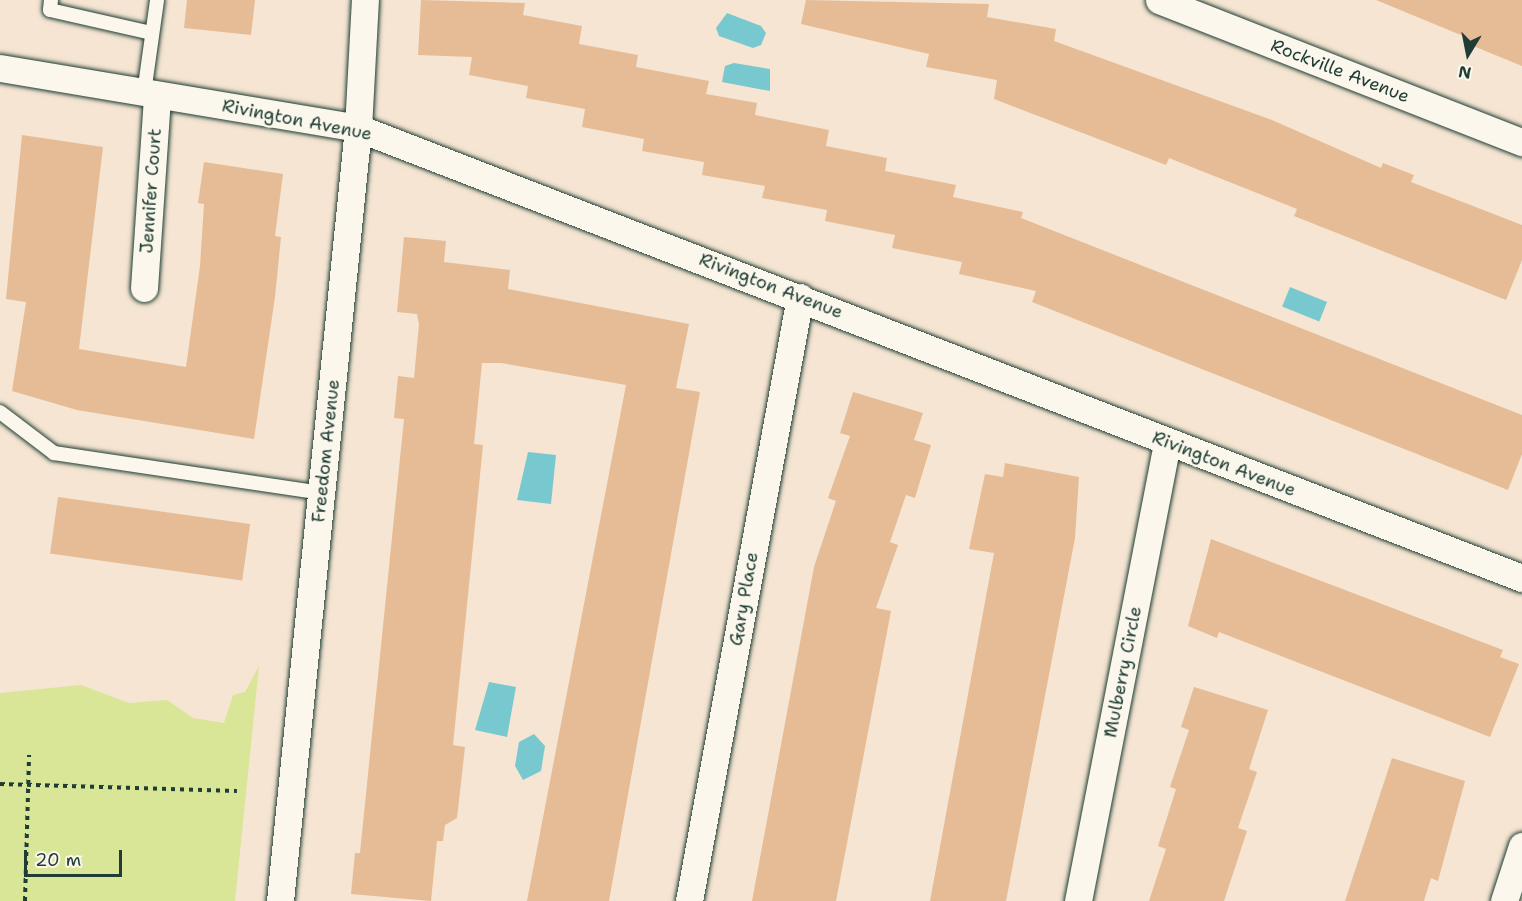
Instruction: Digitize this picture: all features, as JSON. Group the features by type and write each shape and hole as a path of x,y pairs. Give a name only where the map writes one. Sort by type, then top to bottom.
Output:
{"street":[{"name":"Freedom Avenue","path":"280,901 358,128 365,0"},
{"name":"Rockville Avenue","path":"1159,0 1522,142"},
{"name":"Rivington Avenue","path":"0,68 358,128 1522,578"},
{"name":"Jennifer Court","path":"144,288 151,94"},
{"name":"Gary Place","path":"688,901 800,297"},
{"name":"Mulberry Circle","path":"1078,901 1167,442"},
{"path":"1504,901 1522,846"}],"lane":[{"path":"51,0 50,10 151,33"},
{"path":"151,94 151,33 157,0"},
{"path":"0,412 54,453 321,493"}],"path":[{"path":"25,901 28,755"},
{"path":"0,784 237,791"}],"green space":[{"path":"259,666 235,901 0,901 0,693 81,685 129,703 167,700 193,718 224,723 233,695 245,692"}],"water":[{"path":"727,13 761,26 766,33 761,45 753,48 719,36 716,28"},
{"path":"734,63 770,69 770,91 722,82 725,66"},
{"path":"1290,287 1327,302 1319,321 1282,306"},
{"path":"528,452 556,455 551,504 517,500"},
{"path":"489,682 516,687 507,737 475,730"},
{"path":"534,734 545,746 541,771 523,780 515,766 519,742"}],"building":[{"path":"187,0 255,0 251,35 184,28"},
{"path":"421,0 525,3 523,15 582,26 579,44 638,55 636,67 709,81 706,94 757,103 755,115 829,130 826,146 887,158 885,171 956,185 953,197 1023,212 1021,218 1522,415 1522,454 1508,490 1032,302 1036,291 959,274 962,262 892,248 895,235 825,221 827,210 762,198 765,186 702,175 704,162 642,151 644,139 582,127 585,109 526,98 528,86 469,75 472,57 418,55"},
{"path":"806,0 989,4 987,17 1056,29 1054,41 1272,120 1381,168 1383,163 1414,175 1411,182 1522,225 1522,260 1506,300 1294,216 1297,209 1169,158 1166,165 994,99 997,80 926,67 929,54 801,24"},
{"path":"1376,0 1522,0 1522,66 1466,43 1468,38"},
{"path":"22,135 103,147 79,349 186,367 200,266 204,204 198,203 204,162 283,174 275,236 281,237 275,297 254,439 77,410 12,391 26,302 6,299"},
{"path":"404,237 446,241 444,262 510,270 508,289 689,324 676,388 700,392 609,901 527,901 626,385 501,363 482,363 474,444 483,445 453,745 465,747 457,818 445,825 443,841 437,841 431,901 351,894 355,853 360,853 404,419 394,418 398,376 414,378 419,324 417,314 397,312"},
{"path":"853,392 923,413 914,440 931,445 915,498 906,495 890,542 898,545 876,608 891,611 836,901 752,901 814,567 836,501 828,498 850,436 840,433"},
{"path":"1005,463 1079,477 1075,538 1006,901 930,901 994,553 969,549 985,474 1003,477"},
{"path":"58,497 250,524 242,580 50,553"},
{"path":"1211,539 1503,650 1500,657 1519,664 1490,737 1219,632 1217,638 1188,626"},
{"path":"1194,687 1268,710 1249,769 1257,772 1238,828 1247,831 1224,901 1149,901 1166,849 1158,846 1176,789 1170,787 1189,730 1181,727"},
{"path":"1392,758 1465,781 1438,881 1431,878 1424,901 1345,901"}]}
